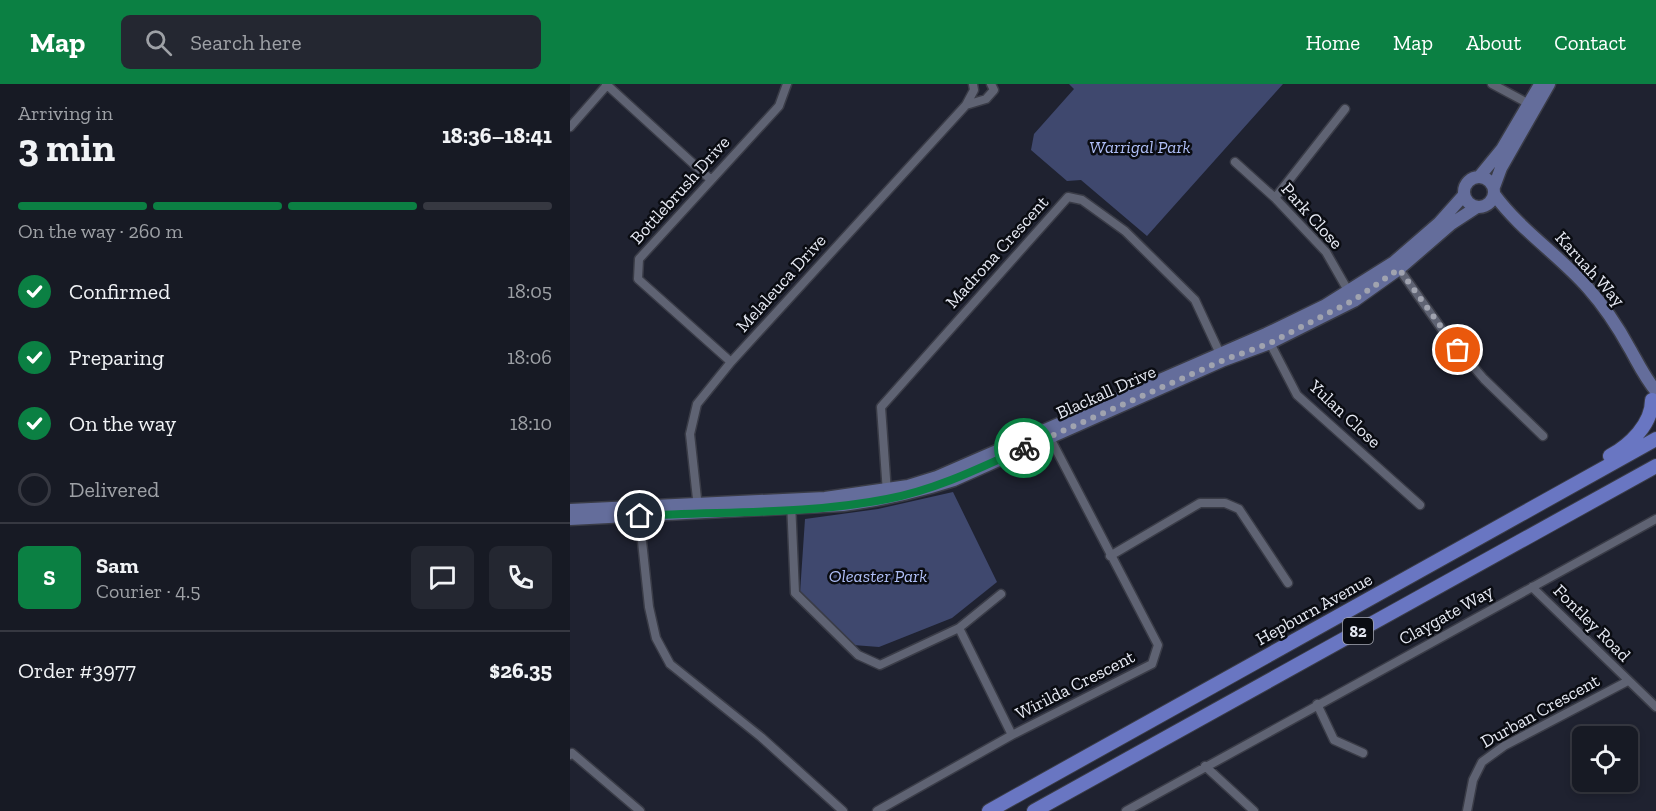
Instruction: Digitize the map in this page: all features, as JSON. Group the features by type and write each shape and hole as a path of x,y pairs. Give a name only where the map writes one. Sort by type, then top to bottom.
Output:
{"main road":[{"path":"1540,84 1533,106 1501,168 1490,202 1481,207 1470,204 1464,195 1468,181 1479,177 1502,149 1533,106 1549,84"},
{"path":"1479,177 1488,180 1494,190"},
{"name":"Karuah Way","path":"1494,190 1516,219 1544,243 1589,290 1617,328 1655,400"},
{"name":"Blackall Drive","path":"1396,265 1464,195"},
{"name":"Karuah Way","path":"1481,207 1516,219"},
{"name":"Blackall Drive","path":"570,519 698,508 791,505 887,494 954,480 1048,433 1268,338 1351,296 1451,224 1481,207"},
{"path":"1558,494 1576,476 1617,452 1634,437 1652,413 1655,400"},
{"name":"Hepburn Avenue","path":"989,811 1656,439"},
{"name":"82","path":"1035,811 1656,466"},
{"name":"Blackall Drive","path":"570,510 639,512"}],"street":[{"name":"Bottlebrush Drive","path":"731,362 638,279 639,259 779,106 787,84"},
{"name":"Melaleuca Drive","path":"698,508 690,434 698,404 731,362 966,105 974,90 973,84"},
{"name":"Melaleuca Drive","path":"966,105 986,99 994,90 991,84"},
{"path":"1492,84 1533,106"},
{"path":"570,127 606,85 710,179"},
{"path":"1275,198 1345,109"},
{"name":"Park Close","path":"1235,162 1275,198 1326,252 1351,296"},
{"name":"Madrona Crescent","path":"887,494 881,407 1068,197 1083,200 1125,231 1195,300 1222,356"},
{"path":"1396,265 1446,335 1484,379 1543,436"},
{"name":"Yulan Close","path":"1268,338 1297,395 1420,504"},
{"name":"Wirilda Crescent","path":"877,811 1012,735 1152,664 1158,645 1048,433"},
{"path":"1110,556 1200,503 1225,503 1239,509 1288,583"},
{"path":"791,505 795,593 858,655 880,665 960,628 1001,594"},
{"path":"639,512 649,607 656,638 670,664 761,737 843,811"},
{"name":"Claygate Way","path":"1126,811 1656,519"},
{"name":"Fontley Road","path":"1532,587 1656,707"},
{"path":"960,628 1012,735"},
{"name":"Durban Crescent","path":"1467,811 1473,780 1482,762 1504,746 1628,681"},
{"path":"1317,704 1334,740 1363,753"},
{"path":"570,755 572,753 640,811"},
{"path":"1205,766 1254,811"}],"green space":[{"name":"Warrigal Park","path":"1069,84 1283,84 1147,236 1081,180 1067,181 1031,150 1034,134 1074,89"},
{"name":"Oleaster Park","path":"953,492 997,582 952,618 879,647 853,645 800,593 805,519 878,509"}],"way so far":[{"path":"1024,448 1224,360 1270,343 1354,300 1399,269 1458,350"}],"route":[{"path":"640,516 791,509 887,499 954,480 1024,448"}]}
